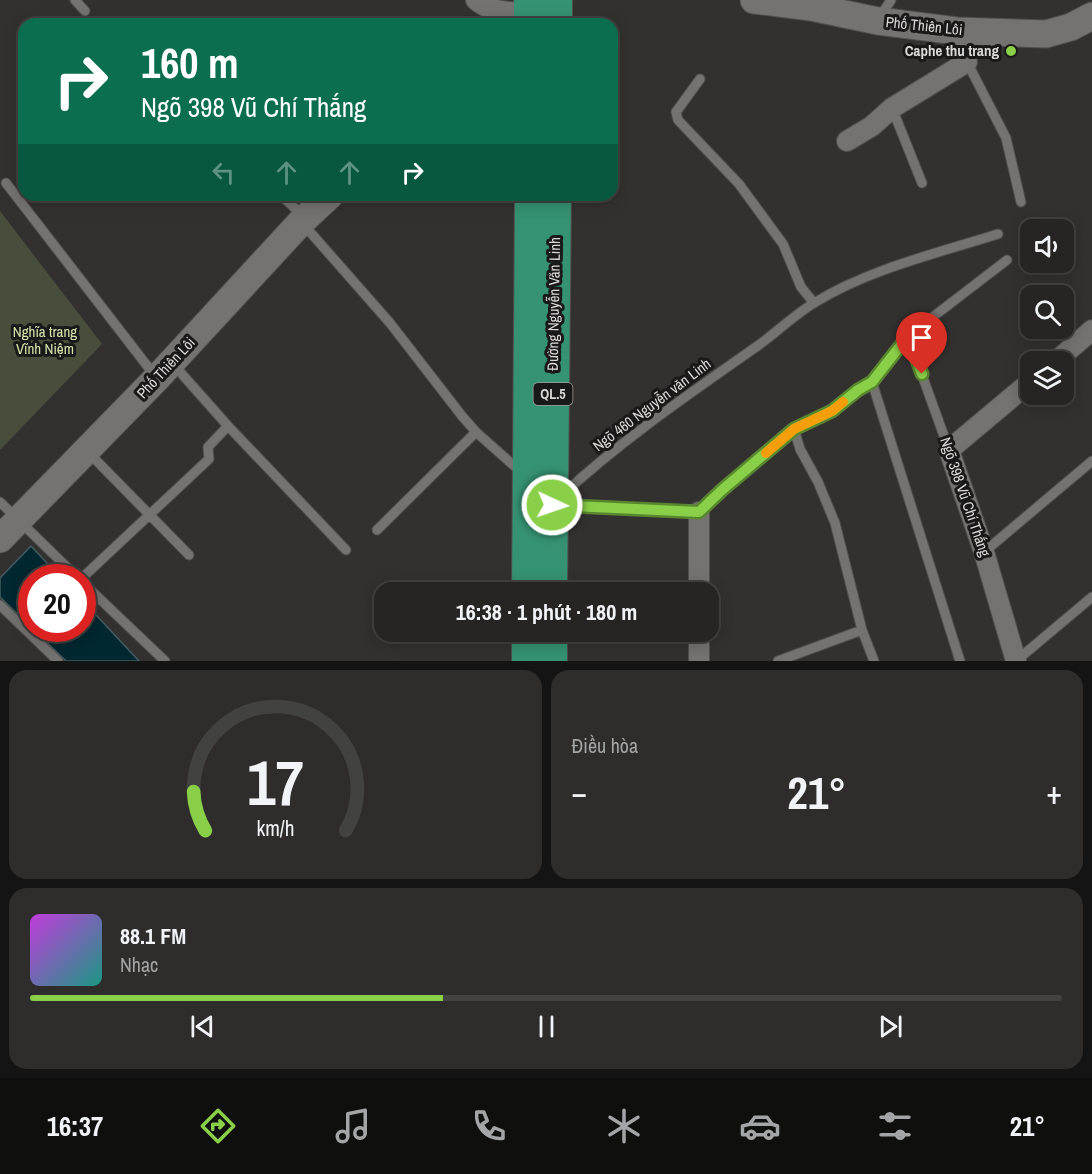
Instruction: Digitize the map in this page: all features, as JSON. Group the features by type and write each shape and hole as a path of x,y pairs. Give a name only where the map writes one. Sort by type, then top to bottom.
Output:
{"highway":[{"name":"Đường Nguyễn Văn Linh","path":"528,582 531,201"},
{"name":"Đường Nguyễn Văn Linh","path":"551,582 555,201"},
{"path":"528,642 528,661"},
{"path":"551,642 551,661"}],"main road":[{"name":"Phố Thiên Lôi","path":"754,0 884,11 957,31 1046,34 1071,27 1092,16"},
{"name":"Phố Thiên Lôi","path":"7,522 86,450 324,201"}],"street":[{"path":"476,0 497,11 538,12"},
{"path":"847,141 872,126 892,108 967,62"},
{"path":"1067,351 1092,330"},
{"path":"949,450 1020,390"},
{"name":"Ngõ 398 Vũ Chí Thắng","path":"949,450 984,552 1016,661"},
{"path":"699,512 699,582"},
{"path":"699,642 699,661"}],"lane":[{"path":"75,0 85,11"},
{"path":"957,31 967,62 1006,138 1021,202"},
{"path":"700,79 676,112 678,120 740,184 783,244 801,286 814,303"},
{"path":"892,108 922,183"},
{"path":"6,183 18,197"},
{"path":"21,201 164,370 228,426 346,550"},
{"path":"286,201 390,323 462,416 476,432 528,478"},
{"name":"Ngõ 460 Nguyễn văn Linh","path":"552,505 580,478 814,303 870,276 998,234"},
{"path":"552,505 699,512 794,429 832,411 872,382 908,336 1007,260"},
{"name":"Ngõ 398 Vũ Chí Thắng","path":"908,336 949,450"},
{"path":"872,382 960,661"},
{"path":"96,567 208,459 208,447 228,426"},
{"path":"794,429 800,449 818,482 835,523 862,630 874,661"},
{"path":"377,531 476,432"},
{"path":"86,450 189,555"},
{"path":"984,552 1092,461"},
{"path":"7,522 60,564"},
{"path":"96,594 165,661"},
{"path":"1016,661 1092,597"},
{"path":"0,605 58,661"},
{"path":"778,661 862,630"}],"green space":[{"name":"Nghĩa trang Vĩnh Niệm","path":"0,211 102,344 0,450"}],"water":[{"path":"31,546 48,564 18,564 18,614 0,597 0,578"},
{"path":"96,615 139,661 66,661 46,642 96,642"}],"slow traffic":[{"path":"766,453 794,429 832,411 843,402"}],"place":[{"name":"Caphe thu trang","path":"1011,51"}],"route":[{"path":"552,505 699,512 794,429 832,411 872,382 908,336 922,374"}]}
